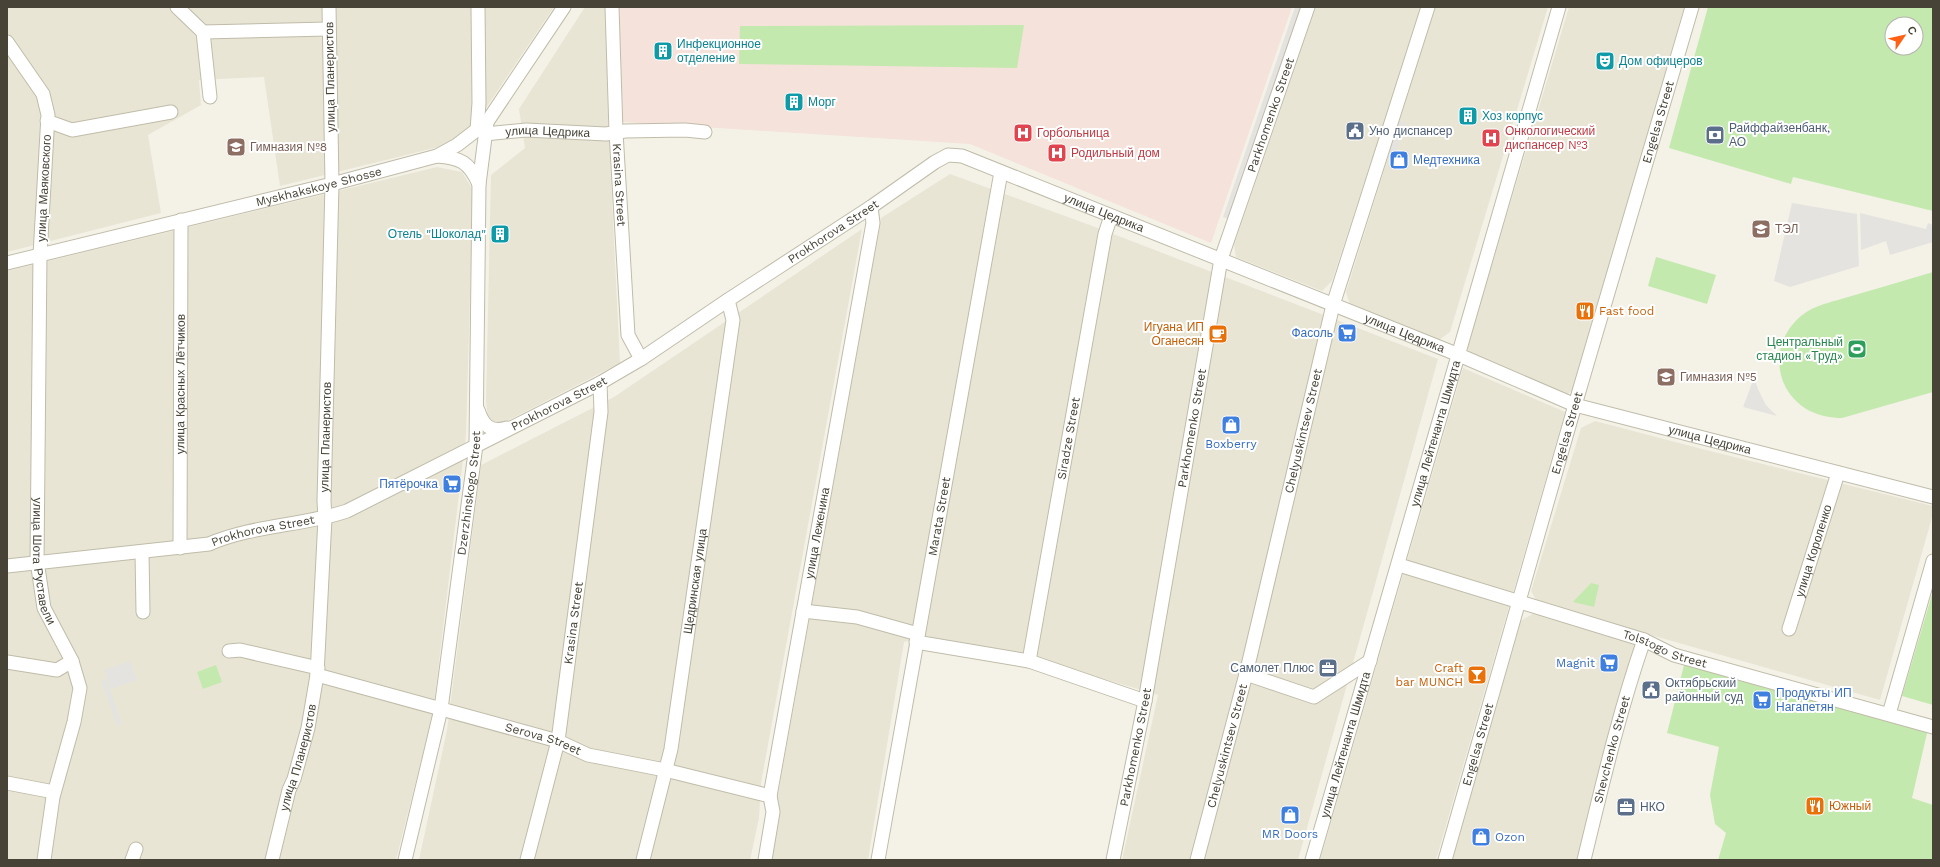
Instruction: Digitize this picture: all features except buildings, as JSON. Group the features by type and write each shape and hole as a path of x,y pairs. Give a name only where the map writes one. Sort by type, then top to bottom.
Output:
{"street":[{"path":"176,7 203,32 210,97"},
{"name":"улица Планеристов","path":"272,860 289,790 294,778 308,728 318,672 325,518 324,502 332,184 328,28 329,7"},
{"name":"Dzerzhinskogo Street","path":"405,860 441,708 476,445 479,184 483,128 479,102 478,7"},
{"name":"Myskhakskoye Shosse","path":"7,263 332,184 437,156 483,128 564,7"},
{"name":"Krasina Street","path":"612,7 616,132 628,334 641,359"},
{"name":"Parkhomenko Street","path":"1113,860 1145,701 1221,259 1308,7"},
{"name":"Chelyuskintsev Street","path":"1197,860 1246,674 1333,305 1428,7"},
{"name":"улица Лейтенанта Шмидта","path":"1312,860 1399,565 1559,7"},
{"name":"Engelsa Street","path":"1445,860 1520,602 1575,405 1692,7"},
{"path":"203,32 328,28"},
{"name":"улица Маяковского","path":"7,42 43,94 47,121 40,255"},
{"name":"улица Маяковского","path":"47,121 72,130 171,112"},
{"name":"улица Цедрика","path":"483,128 606,134 616,132 685,130 705,132"},
{"name":"улица Цедрика","path":"935,162 948,155 962,156 1459,355 1575,405 1933,497"},
{"path":"437,156 452,157 467,164 473,171 479,184"},
{"name":"Prokhorova Street","path":"7,566 38,561 142,552 209,544 226,537 325,518 347,511 600,383 641,359 728,300 871,207 935,162"},
{"name":"Marata Street","path":"878,860 1000,172"},
{"name":"улица Леженина","path":"764,860 773,812 770,796 873,223 871,207"},
{"name":"Siradze Street","path":"1029,661 1090,318 1106,234 1111,216"},
{"name":"улица Красных Лётчиков","path":"180,548 181,220"},
{"name":"улица Шота Руставели","path":"40,255 38,561 44,608 72,661 80,688 74,722 54,792 44,858"},
{"name":"Щедринская улица","path":"643,860 671,749 733,320 728,300"},
{"name":"Krasina Street","path":"527,860 558,741 596,457 601,412 600,383"},
{"path":"477,406 484,424 489,429 495,430 512,427"},
{"name":"улица Короленко","path":"1790,629 1838,473"},
{"path":"142,552 143,612"},
{"path":"1889,714 1933,561"},
{"name":"Tolstogo Street","path":"1399,565 1644,640 1674,655 1933,727"},
{"path":"803,611 857,617 917,638 1029,661 1145,701"},
{"name":"Shevchenko Street","path":"1584,860 1633,670 1644,640"},
{"name":"Serova Street","path":"229,651 240,650 558,741 588,755 665,770 770,796"},
{"path":"7,662 57,670 72,661"},
{"path":"1246,674 1314,697 1370,661"},
{"path":"7,783 54,792"}],"shaded area":[{"path":"7,7 554,7 469,133 451,144 280,186 264,77 199,80 201,105 148,135 161,213 7,252"},
{"path":"585,7 606,7 608,119 620,363 501,424 488,419 486,401 491,175 525,148 519,109"},
{"name":"Горбольница","path":"619,7 1292,7 1211,243 970,144 623,122"},
{"path":"1295,7 1301,7 1228,219 1223,217"},
{"path":"1316,7 1422,7 1332,281 1322,291 1236,257 1234,245"},
{"path":"1435,7 1548,7 1450,332 1439,340 1350,305 1346,292"},
{"path":"1569,7 1684,7 1575,388 1567,395 1472,356 1467,348"},
{"path":"1396,120 1406,123 1395,154 1385,151"},
{"path":"437,167 462,172 473,190 466,435 433,713 396,860 7,860 7,271"},
{"path":"950,174 1095,227 1438,359 1298,860 1122,860 1158,695 1020,654 925,636 904,642 868,860 771,860 778,794 881,218"},
{"path":"1792,203 1857,214 1859,266 1790,287 1774,281"},
{"path":"1860,213 1926,229 1928,223 1933,225 1933,242 1890,255 1886,241 1861,250"},
{"path":"862,229 761,783 759,818 750,860 419,860 447,730 481,465 614,397"},
{"path":"1463,368 1565,412 1436,860 1320,860"},
{"path":"1754,378 1766,405 1777,416 1743,407"},
{"path":"1595,421 1933,506 1933,514 1880,700 1538,603 1531,591 1581,428"},
{"path":"1534,613 1636,644 1579,860 1452,860 1519,622"},
{"path":"130,661 137,680 111,689 104,670"},
{"path":"106,679 122,724 117,726 101,680"}],"green space":[{"path":"1708,7 1933,7 1933,211 1793,177 1791,184 1669,148"},
{"path":"1024,25 1017,68 739,64 740,26"},
{"path":"1656,257 1716,275 1707,304 1648,286"},
{"name":"Центральный стадион «Труд»","path":"1933,272 1933,392 1842,418 1833,418 1817,414 1803,407 1797,402 1786,388 1779,366 1782,345 1786,335 1791,326 1799,318 1808,311 1823,305"},
{"path":"1591,583 1599,585 1594,607 1573,602"},
{"path":"1933,591 1933,705 1902,696"},
{"path":"216,665 222,682 203,689 197,672"},
{"path":"1684,665 1928,729 1912,798 1933,805 1933,860 1718,860 1726,833 1715,824 1710,795 1719,747 1667,733"}],"place":[{"name":"Инфекционное отделение","path":"663,51"},
{"name":"Дом офицеров","path":"1605,61"},
{"name":"Морг","path":"794,102"},
{"name":"Хоз корпус","path":"1468,116"},
{"name":"Уно диспансер","path":"1355,131"},
{"name":"Горбольница","path":"1023,133"},
{"name":"Райффайзенбанк, АО","path":"1715,135"},
{"name":"Онкологический диспансер №3","path":"1491,138"},
{"name":"Гимназия №8","path":"236,147"},
{"name":"Родильный дом","path":"1057,153"},
{"name":"Медтехника","path":"1399,160"},
{"name":"ТЭЛ","path":"1761,229"},
{"name":"Отель \"Шоколад\"","path":"500,234"},
{"name":"Fast food","path":"1585,311"},
{"name":"Фасоль","path":"1347,333"},
{"name":"Игуана ИП Оганесян","path":"1218,334"},
{"name":"Центральный стадион «Труд»","path":"1857,349"},
{"name":"Гимназия №5","path":"1666,377"},
{"name":"Boxberry","path":"1231,425"},
{"name":"Пятёрочка","path":"452,484"},
{"name":"Magnit","path":"1609,663"},
{"name":"Самолет Плюс","path":"1328,668"},
{"name":"Craft bar MUNCH","path":"1477,675"},
{"name":"Октябрьский районный суд","path":"1651,690"},
{"name":"Продукты ИП Нагапетян","path":"1762,700"},
{"name":"Южный","path":"1815,806"},
{"name":"НКО","path":"1626,807"},
{"name":"MR Doors","path":"1290,815"},
{"name":"Ozon","path":"1481,837"}]}
